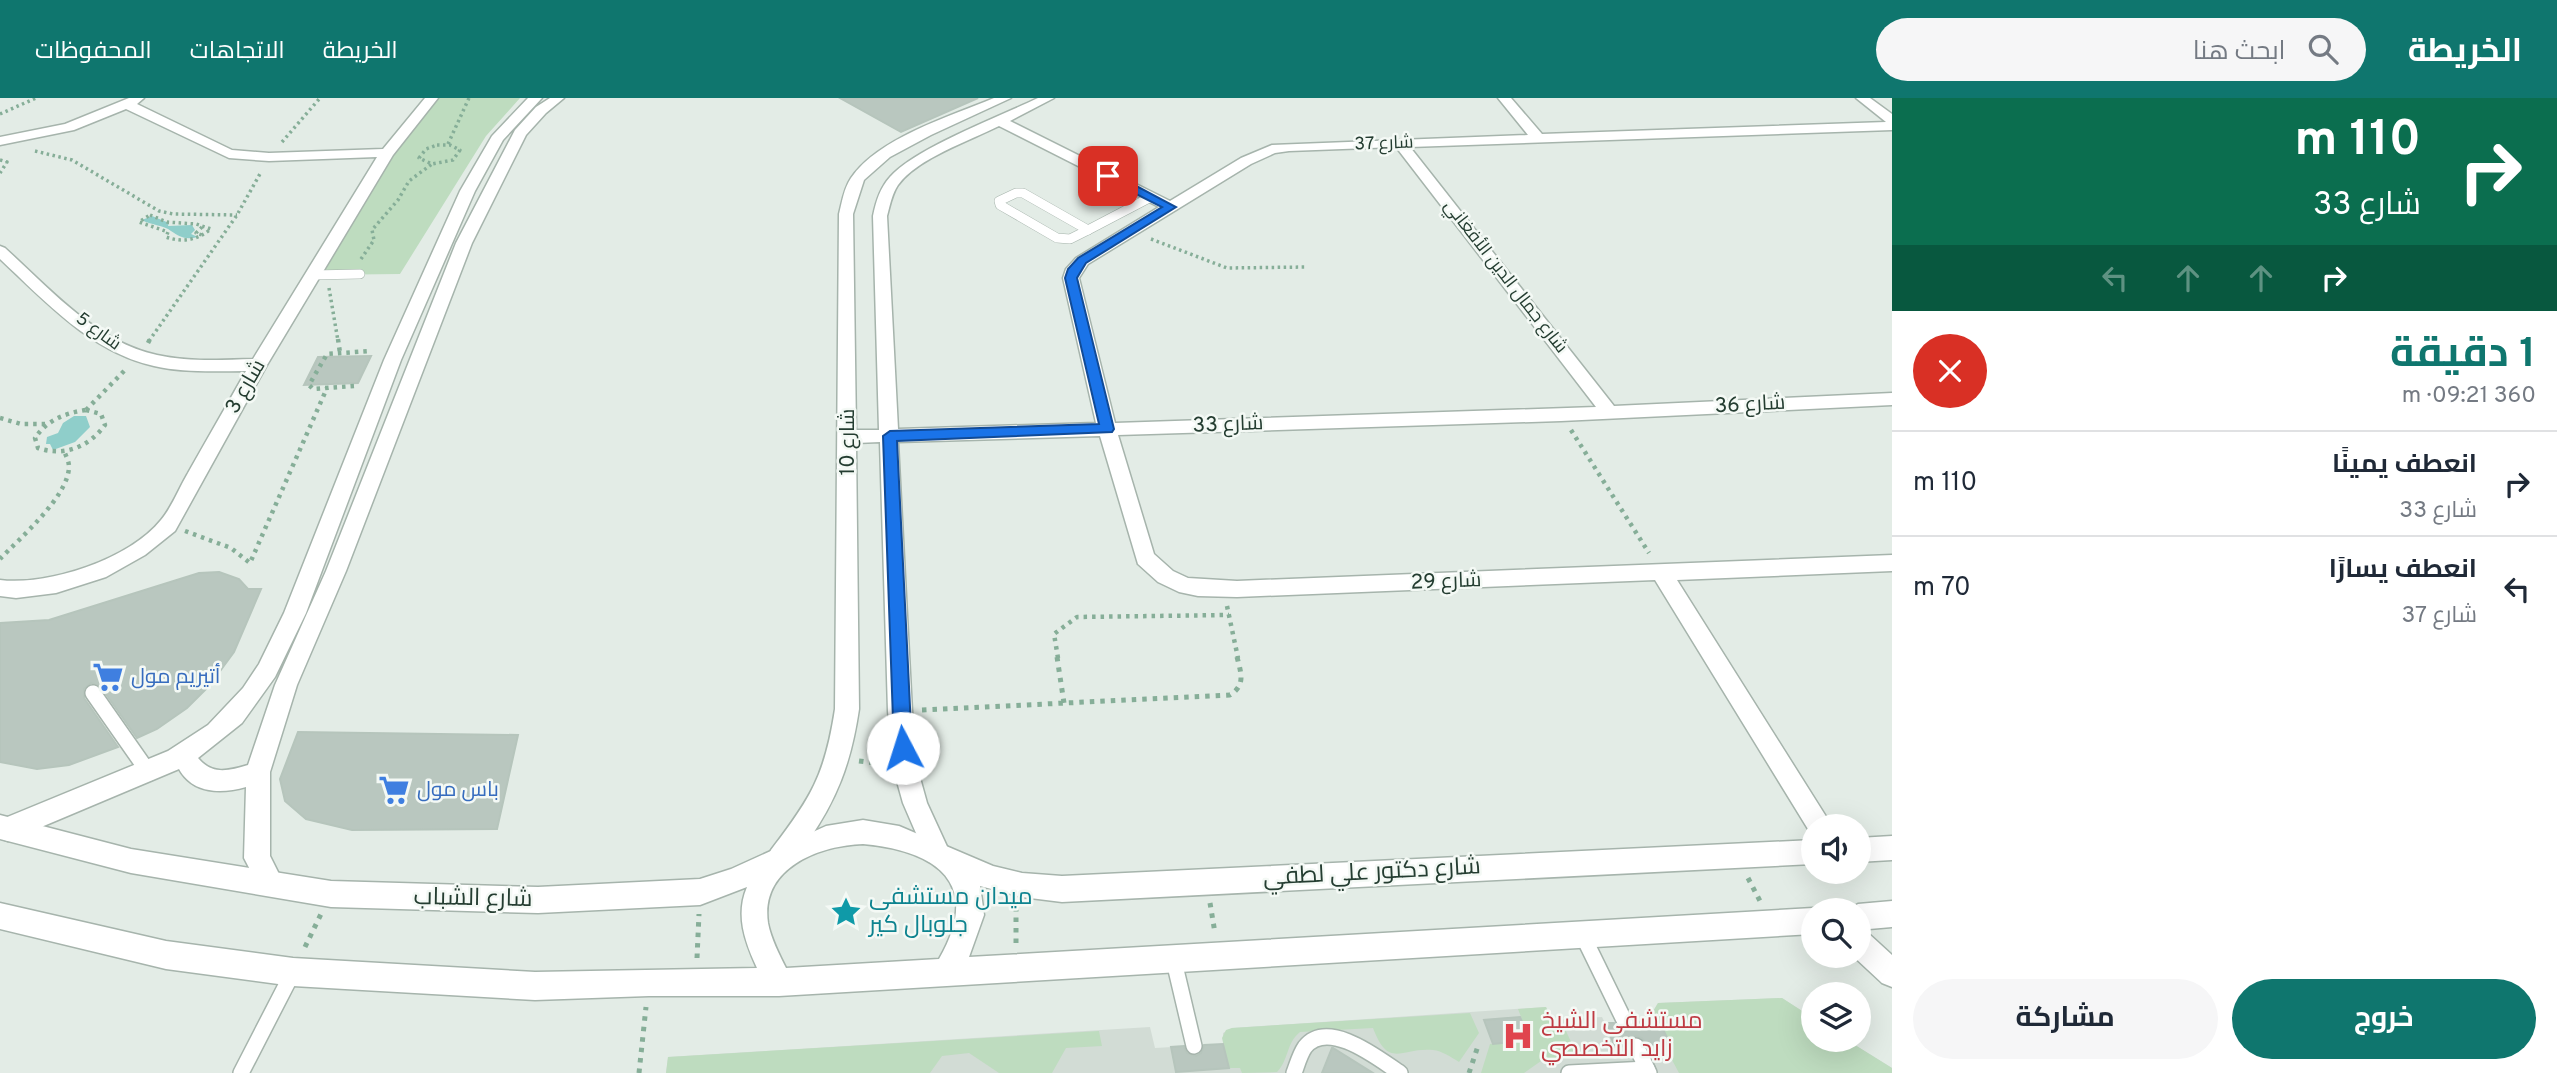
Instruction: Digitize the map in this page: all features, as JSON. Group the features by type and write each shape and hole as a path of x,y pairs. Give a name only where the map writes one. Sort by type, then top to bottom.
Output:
{"street":[{"path":"0,142 69,127 141,98"},
{"name":"شارع 3","path":"0,587 16,590 56,585 99,571 138,550 168,526 258,365 320,275 387,153 432,98"},
{"path":"4,828 149,773 200,747 234,716 261,683 289,624 424,284 465,197 497,141 508,123 536,98"},
{"path":"271,884 257,858 258,772 286,685 365,501 447,283 486,197 520,133 541,110 558,98"},
{"name":"شارع 10","path":"780,859 808,822 829,784 838,759 847,709 846,214 850,196 859,177 894,148 956,120 1048,98"},
{"path":"1504,98 1538,138"},
{"path":"1862,98 1892,123"},
{"path":"127,104 215,149 248,157 387,153"},
{"path":"1001,110 1170,207"},
{"name":"شارع 10","path":"937,853 915,803 905,766 900,711 881,234 883,200 889,184 903,171 921,159 978,131 1001,110"},
{"path":"956,120 978,131"},
{"name":"شارع 37","path":"1107,429 1071,278 1074,269 1082,261 1130,231 1246,161 1272,149 1892,123"},
{"name":"شارع جمال الدين الأفغاني","path":"1401,143 1609,412"},
{"name":"شارع 5","path":"0,251 107,342 139,356 184,365 258,365"},
{"path":"424,284 447,283"},
{"name":"شارع 36","path":"1609,412 1892,399"},
{"name":"شارع 33","path":"848,438 1609,412"},
{"name":"شارع 29","path":"1107,429 1145,558 1159,575 1181,586 1223,589 1892,563"},
{"path":"1662,574 1812,814"},
{"path":"289,624 314,623"},
{"path":"184,756 190,770 202,778 219,781 239,779 258,772"},
{"name":"شارع الشباب","path":"4,828 131,861 331,894 538,900 700,892 725,885 810,842 842,833 886,834 908,839 937,853"},
{"path":"1871,849 1892,848"},
{"name":"شارع دكتور علي لطفي","path":"937,853 983,874 1017,885 1062,889 1801,852"},
{"path":"937,853 957,869 969,891 971,917 964,943 946,973"},
{"path":"779,982 760,947 753,923 755,900 764,877 780,859"},
{"path":"1871,916 1892,914"},
{"path":"0,916 166,955 293,972 535,986 649,982 779,982 1801,922"},
{"path":"1871,954 1892,973"}],"lane":[{"path":"1088,230 1023,193 1016,193 999,201 1000,205 1060,239 1070,239 1088,230 1151,197"},
{"path":"320,275 356,274"},
{"path":"93,693 149,773"},
{"path":"1583,936 1625,1022"},
{"path":"1173,957 1194,1046"},
{"path":"241,1073 293,972"},
{"path":"1294,1073 1309,1044 1322,1036 1346,1040 1400,1073"},
{"path":"1570,1073 1648,1071 1636,1046"}],"path":[{"path":"0,114 36,98"},
{"path":"86,410 139,356 237,215 269,158 320,98"},
{"path":"448,144 469,98"},
{"path":"29,136 20,142 19,149 54,154 72,160 159,211 173,214 237,215"},
{"path":"448,144 460,150 457,157 446,163 432,164 421,161 419,155 433,146 448,144"},
{"path":"0,160 7,162 0,173"},
{"path":"356,274 365,250 374,240 372,230 398,200 409,181 432,164"},
{"path":"140,220 145,215 159,211"},
{"path":"155,215 160,221 172,225 189,222 211,229 192,240 170,240 166,237 168,232 139,222 140,220 155,215"},
{"path":"202,227 196,233 202,235"},
{"path":"1130,231 1221,267 1240,270 1307,267"},
{"path":"320,275 340,353"},
{"path":"354,386 313,388 309,385 326,355 370,351"},
{"path":"168,526 221,543 250,563 327,387"},
{"path":"86,410 102,414 105,425 86,444 64,452 54,453 38,449 35,438 46,424 66,414 86,410"},
{"path":"1561,415 1662,574"},
{"path":"0,418 21,424 46,424"},
{"path":"0,559 66,482 69,465 64,452"},
{"path":"900,711 1230,695 1239,689 1242,680 1223,589"},
{"path":"1065,703 1054,635 1068,621 1077,617 1229,615"},
{"path":"838,759 905,766"},
{"path":"1735,855 1772,923"},
{"path":"1206,882 1220,956"},
{"path":"1016,968 1017,885"},
{"path":"696,983 700,892"},
{"path":"293,972 331,894"},
{"path":"639,1073 649,982"},
{"path":"1469,1073 1478,1046"}],"shaded area":[{"name":"مستشفى الشيخ زايد التخصصي","path":"1782,998 1801,1010 1801,1052 1866,1052 1892,1068 1892,1073 666,1073 668,1057 1150,1027 1155,1048 1223,1044 1223,1033 1232,1028 1546,1007 1552,1020 1602,1017 1605,1023 1654,1021 1652,1013 1658,1003"}],"green space":[{"path":"436,98 520,98 486,136 400,274 313,275 387,153"},
{"path":"1782,998 1801,1010 1801,1052 1866,1052 1892,1068 1892,1073 1679,1073 1664,1045 1669,1044 1652,1013 1658,1003"},
{"path":"1546,1007 1556,1031 1566,1031 1578,1057 1541,1061 1524,1073 1481,1073 1490,1044 1530,1040 1518,1009"},
{"path":"1470,1013 1479,1033 1459,1062 1433,1050 1391,1053 1379,1041 1373,1028 1300,1032 1292,1041 1277,1072 1242,1073 1240,1068 1229,1068 1222,1038 1226,1030 1232,1028"},
{"path":"1099,1031 1102,1046 1066,1048 1052,1073 999,1073 969,1053 942,1056 930,1073 666,1073 668,1057"}],"water":[{"path":"152,216 169,223 168,226 192,225 195,230 191,234 198,237 183,237 165,227 142,220"},
{"path":"74,416 86,416 90,427 75,442 53,450 50,444 46,444 47,437 58,433 63,423"}],"building":[{"path":"840,98 978,98 901,132"},
{"path":"371,356 358,383 304,385 318,357"},
{"name":"أتيريم مول","path":"219,572 239,579 248,589 261,589 234,652 209,686 187,708 157,729 137,738 101,687 91,683 84,689 84,698 118,747 69,765 37,769 0,762 0,623 49,620 199,573"},
{"name":"باس مول","path":"298,732 518,735 497,829 352,830 306,819 285,801 280,779"},
{"path":"1520,1017 1530,1040 1493,1044 1484,1020"},
{"path":"1659,1021 1670,1044 1647,1045 1642,1038 1636,1036 1628,1040 1626,1046 1615,1047 1605,1023 1614,1023 1619,1030 1625,1032 1633,1028 1635,1022"},
{"path":"1223,1044 1229,1068 1176,1072 1171,1047 1184,1046 1187,1053 1196,1056 1201,1053 1204,1045"},
{"path":"1333,1048 1373,1073 1322,1073"}],"place":[{"name":"أتيريم مول","path":"108,677"},
{"name":"باس مول","path":"394,790"},
{"name":"ميدان مستشفى جلوبال كير","path":"846,912"},
{"name":"مستشفى الشيخ زايد التخصصي","path":"1518,1036"}],"route":[{"path":"903,748 890,436 1107,429 1071,278 1074,269 1082,261 1170,207 1108,176"}]}
